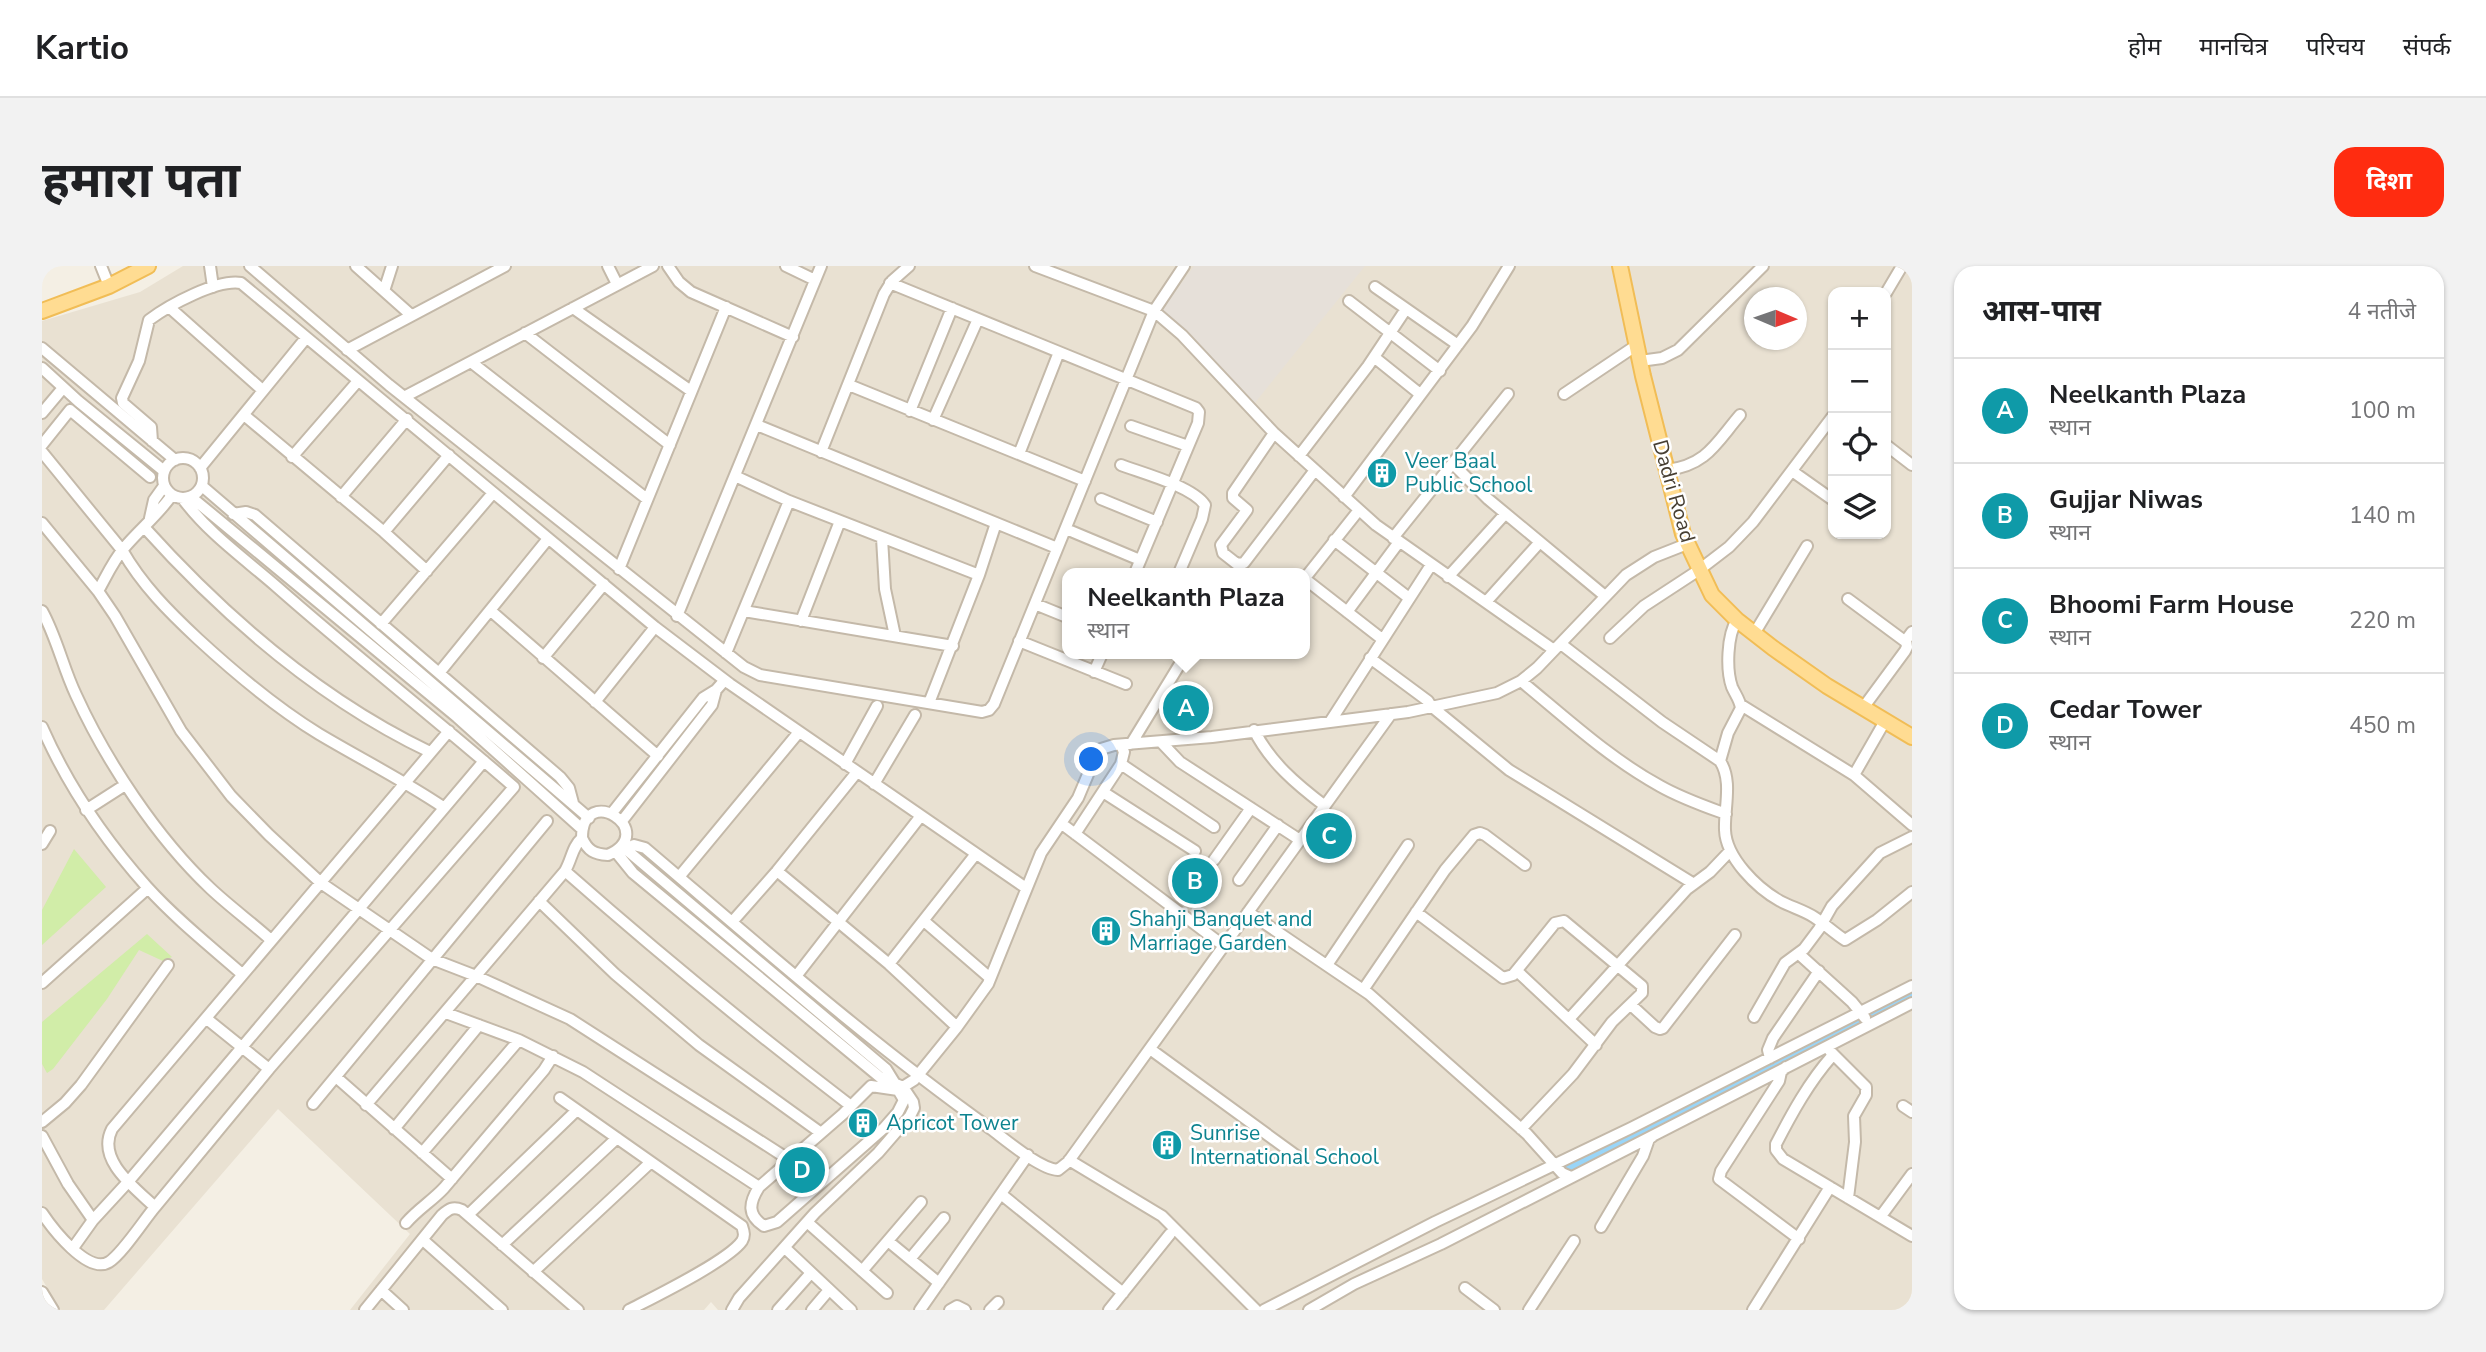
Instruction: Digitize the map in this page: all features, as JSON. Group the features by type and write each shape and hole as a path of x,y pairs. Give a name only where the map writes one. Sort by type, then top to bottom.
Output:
{"main road":[{"path":"42,311 109,286 148,266"},
{"name":"Dadri Road","path":"1620,266 1640,361 1687,544 1712,595 1754,634 1827,686 1912,737"}],"street":[{"path":"101,266 109,286"},
{"path":"210,266 212,287"},
{"path":"250,266 404,397 744,667 760,675 977,712 989,710 994,704 1154,311 1184,266"},
{"path":"356,266 411,315"},
{"path":"384,291 392,266"},
{"path":"347,350 484,271 505,266"},
{"path":"608,266 617,284"},
{"path":"404,397 653,266"},
{"path":"668,266 684,287 793,337"},
{"path":"786,266 815,280"},
{"path":"677,615 821,266"},
{"path":"821,452 884,293 890,283 909,266"},
{"path":"1035,266 1154,311 1182,335 1274,433 1396,540 1448,577 1558,647 1720,761"},
{"path":"1344,497 1440,371 1509,266"},
{"path":"1640,361 1662,358 1678,350 1763,266"},
{"path":"1890,287 1902,266"},
{"path":"152,441 151,427 123,402 122,398 139,361 149,320 169,307 212,287 233,282 242,283 304,340 407,419 547,540 655,628 724,681 1026,888"},
{"path":"890,283 1196,408 1199,417 1137,568"},
{"path":"1375,287 1458,345"},
{"path":"1349,302 1440,371"},
{"path":"169,307 260,387"},
{"path":"619,569 726,307"},
{"path":"573,308 691,391"},
{"path":"910,411 952,308"},
{"path":"1299,456 1374,357 1406,309"},
{"path":"933,420 978,319"},
{"path":"525,333 670,445"},
{"path":"198,466 260,387 296,345 304,340"},
{"path":"198,466 244,415 304,340"},
{"path":"1563,394 1637,345"},
{"path":"42,348 175,460"},
{"path":"1019,454 1059,352"},
{"path":"1374,357 1420,394"},
{"path":"471,362 647,499"},
{"path":"42,368 164,471"},
{"path":"292,457 358,381"},
{"path":"849,385 1085,481"},
{"path":"42,413 63,388"},
{"path":"1347,612 1396,540 1508,394"},
{"path":"42,445 70,410 150,477"},
{"path":"244,415 384,532 426,571"},
{"path":"1667,470 1688,467 1704,457 1740,415"},
{"path":"341,496 407,419"},
{"path":"1609,638 1644,606 1699,570 1741,535 1828,423"},
{"path":"757,425 1057,548"},
{"path":"1131,426 1188,446"},
{"path":"1274,433 1233,492 1233,498 1247,510 1221,545 1223,553 1237,564 1244,563 1315,470"},
{"path":"1891,448 1910,459"},
{"path":"42,452 122,550 157,600 254,690 319,733 443,807"},
{"path":"384,532 449,455"},
{"path":"147,522 154,500 164,486 164,471 175,460 183,458 198,466 203,478 202,486"},
{"path":"1453,464 1505,514 1605,596"},
{"path":"1121,465 1172,484 1197,497 1205,505 1202,519 1181,568"},
{"path":"1791,471 1828,497"},
{"path":"735,476 789,501 979,575"},
{"path":"164,486 182,497 457,718 582,833 594,854 608,855 634,845 645,848 918,1076 1028,1155 1054,1170 1063,1168 1069,1160 1391,714"},
{"path":"98,591 122,550 147,522 163,509 202,486"},
{"path":"202,486 589,818"},
{"path":"382,624 493,493"},
{"path":"42,1213 59,1237 90,1262 108,1263 269,1069 514,787 295,603 203,522 182,497"},
{"path":"1101,499 1157,522"},
{"path":"726,653 789,501"},
{"path":"1310,572 1359,510"},
{"path":"233,514 246,512 255,515 560,777 569,788 573,803"},
{"path":"1448,577 1505,514"},
{"path":"801,621 840,521"},
{"path":"147,522 265,645 377,725 430,752"},
{"path":"42,523 98,591 181,731 222,785 269,835 321,883 432,959 570,1019 788,1159"},
{"path":"929,703 953,646 996,523"},
{"path":"1066,529 1140,560"},
{"path":"882,538 886,589 895,636"},
{"path":"439,673 547,540"},
{"path":"1335,540 1409,598"},
{"path":"1486,602 1541,542"},
{"path":"898,1086 904,1100 902,1106 884,1128 790,1210 769,1225 764,1226 758,1222 750,1209 750,1202 759,1187 871,1086 898,1086 918,1076 982,993 1047,842 1078,798 1097,753 1106,747 1126,744 1391,714 1497,693 1521,681 1638,566 1687,544"},
{"path":"1754,634 1807,546"},
{"path":"1330,722 1431,565"},
{"path":"1310,583 1382,639"},
{"path":"543,658 604,584"},
{"path":"1848,599 1909,637 1905,651 1863,708"},
{"path":"1035,604 1062,615"},
{"path":"42,611 76,696 125,785 209,887 271,940"},
{"path":"491,611 658,756"},
{"path":"744,611 953,646"},
{"path":"1737,620 1730,634 1730,675 1732,688 1741,705 1854,775 1912,825"},
{"path":"595,702 655,628"},
{"path":"1019,641 1062,659"},
{"path":"1370,658 1428,701 1430,706 1509,770 1694,884"},
{"path":"1063,659 1126,684"},
{"path":"1094,672 1100,659"},
{"path":"1075,834 1121,764 1126,744 1183,659"},
{"path":"622,821 712,705 716,691 724,681"},
{"path":"1521,681 1593,741 1636,771 1679,796 1726,814"},
{"path":"611,813 703,698 716,691"},
{"path":"1741,705 1725,741 1720,761 1725,775 1726,839 1730,851 1751,877 1771,895 1822,922 1843,939 1877,920 1912,892"},
{"path":"845,764 877,706"},
{"path":"874,784 915,715"},
{"path":"1854,775 1885,721"},
{"path":"42,727 86,810 148,888 242,974"},
{"path":"1254,730 1267,754 1276,764 1325,806"},
{"path":"155,1207 128,1182 112,1161 108,1137 242,974 449,731"},
{"path":"679,877 799,732"},
{"path":"1161,742 1180,762 1300,840"},
{"path":"73,1248 93,1220 484,761"},
{"path":"1121,764 1214,827"},
{"path":"732,922 857,772"},
{"path":"86,810 125,785"},
{"path":"1103,792 1195,851"},
{"path":"1214,860 1251,808"},
{"path":"568,866 574,845 589,818 599,812 611,813 622,821 625,829 621,849 633,873 881,1078 898,1086 913,1102 914,1108 910,1116 878,1153 807,1222 739,1298 732,1310"},
{"path":"797,975 920,817"},
{"path":"313,1104 547,821"},
{"path":"1062,824 1224,946"},
{"path":"1239,880 1278,825"},
{"path":"42,844 50,831"},
{"path":"1363,990 1445,870 1477,834 1485,835 1525,865"},
{"path":"1754,1017 1785,963 1799,954 1832,906 1880,853 1912,837"},
{"path":"1327,965 1408,845"},
{"path":"366,1105 568,866 589,849"},
{"path":"1569,1020 1663,914 1730,851"},
{"path":"889,964 975,855"},
{"path":"568,866 657,953 746,1026 851,1106"},
{"path":"777,871 889,964 957,1027"},
{"path":"42,983 148,888"},
{"path":"539,901 615,974 699,1045 821,1133"},
{"path":"1248,912 1363,990 1521,1129 1562,1170"},
{"path":"1416,912 1498,976 1508,978 1517,971 1553,926 1560,921 1567,923 1644,989 1612,1022 1573,1074 1521,1129"},
{"path":"924,921 990,978"},
{"path":"1631,1005 1655,1027 1663,1028 1735,935"},
{"path":"1799,954 1866,1017"},
{"path":"42,1122 81,1085 168,965"},
{"path":"1517,971 1596,1045"},
{"path":"1770,1058 1768,1050 1773,1038 1819,971"},
{"path":"1912,986 1866,1017 1830,1051 1776,1144 1776,1150 1783,1158 1912,1236"},
{"path":"1309,1310 1354,1284 1441,1244 1562,1170 1770,1058 1866,1017 1909,1004 1912,1018"},
{"path":"446,1013 519,1040 583,1072 759,1187"},
{"path":"207,1019 269,1069"},
{"path":"394,1129 479,1025"},
{"path":"422,1153 519,1040"},
{"path":"1150,1049 1298,1157"},
{"path":"1601,1227 1643,1156 1650,1139 1787,1066 1830,1051"},
{"path":"1830,1051 1866,1087 1866,1095 1854,1116 1854,1156 1848,1198"},
{"path":"406,1223 416,1210 433,1199 452,1179 553,1056"},
{"path":"1787,1066 1719,1179 1798,1239"},
{"path":"336,1077 452,1179"},
{"path":"560,1098 742,1226 745,1233 743,1240 697,1273 629,1310"},
{"path":"468,1215 577,1110"},
{"path":"1264,1310 1435,1222 1656,1135"},
{"path":"42,1136 68,1184 93,1220"},
{"path":"502,1245 617,1138"},
{"path":"920,1310 1028,1155"},
{"path":"1069,1160 1162,1216 1256,1310"},
{"path":"533,1272 651,1162"},
{"path":"1881,1216 1912,1174"},
{"path":"1753,1310 1830,1187"},
{"path":"1001,1194 1123,1293"},
{"path":"862,1271 921,1202"},
{"path":"365,1310 451,1208 462,1210 578,1310"},
{"path":"910,1259 943,1218"},
{"path":"807,1222 887,1293"},
{"path":"1109,1310 1170,1234"},
{"path":"423,1240 502,1310"},
{"path":"888,1241 939,1283"},
{"path":"1529,1310 1574,1241"},
{"path":"785,1248 852,1310"},
{"path":"778,1310 810,1273"},
{"path":"1465,1288 1494,1310"},
{"path":"381,1290 403,1310"},
{"path":"812,1310 829,1290"},
{"path":"42,1292 53,1310"},
{"path":"950,1310 957,1306 965,1310"}],"shaded area":[{"path":"183,266 1912,266 1912,1310 718,1310 711,1302 704,1310 350,1310 410,1234 278,1109 104,1310 60,1310 42,1279 42,321 140,292"},
{"path":"1194,266 1365,266 1254,404 1162,310"}],"green space":[{"path":"74,849 106,887 42,945 42,910"},
{"path":"147,934 172,957 163,961 139,950 107,999 53,1069 47,1073 42,1064 42,1022"}],"waterway":[{"path":"1567,1169 1912,992"}],"place":[{"name":"Veer Baal Public School","path":"1382,473"},
{"name":"Neelkanth Plaza","path":"1186,708"},
{"name":"Bhoomi Farm House","path":"1329,836"},
{"name":"Gujjar Niwas","path":"1195,881"},
{"name":"Shahji Banquet and Marriage Garden","path":"1106,931"},
{"name":"Apricot Tower","path":"863,1123"},
{"name":"Sunrise International School","path":"1167,1145"},
{"name":"Cedar Tower","path":"802,1170"}]}
